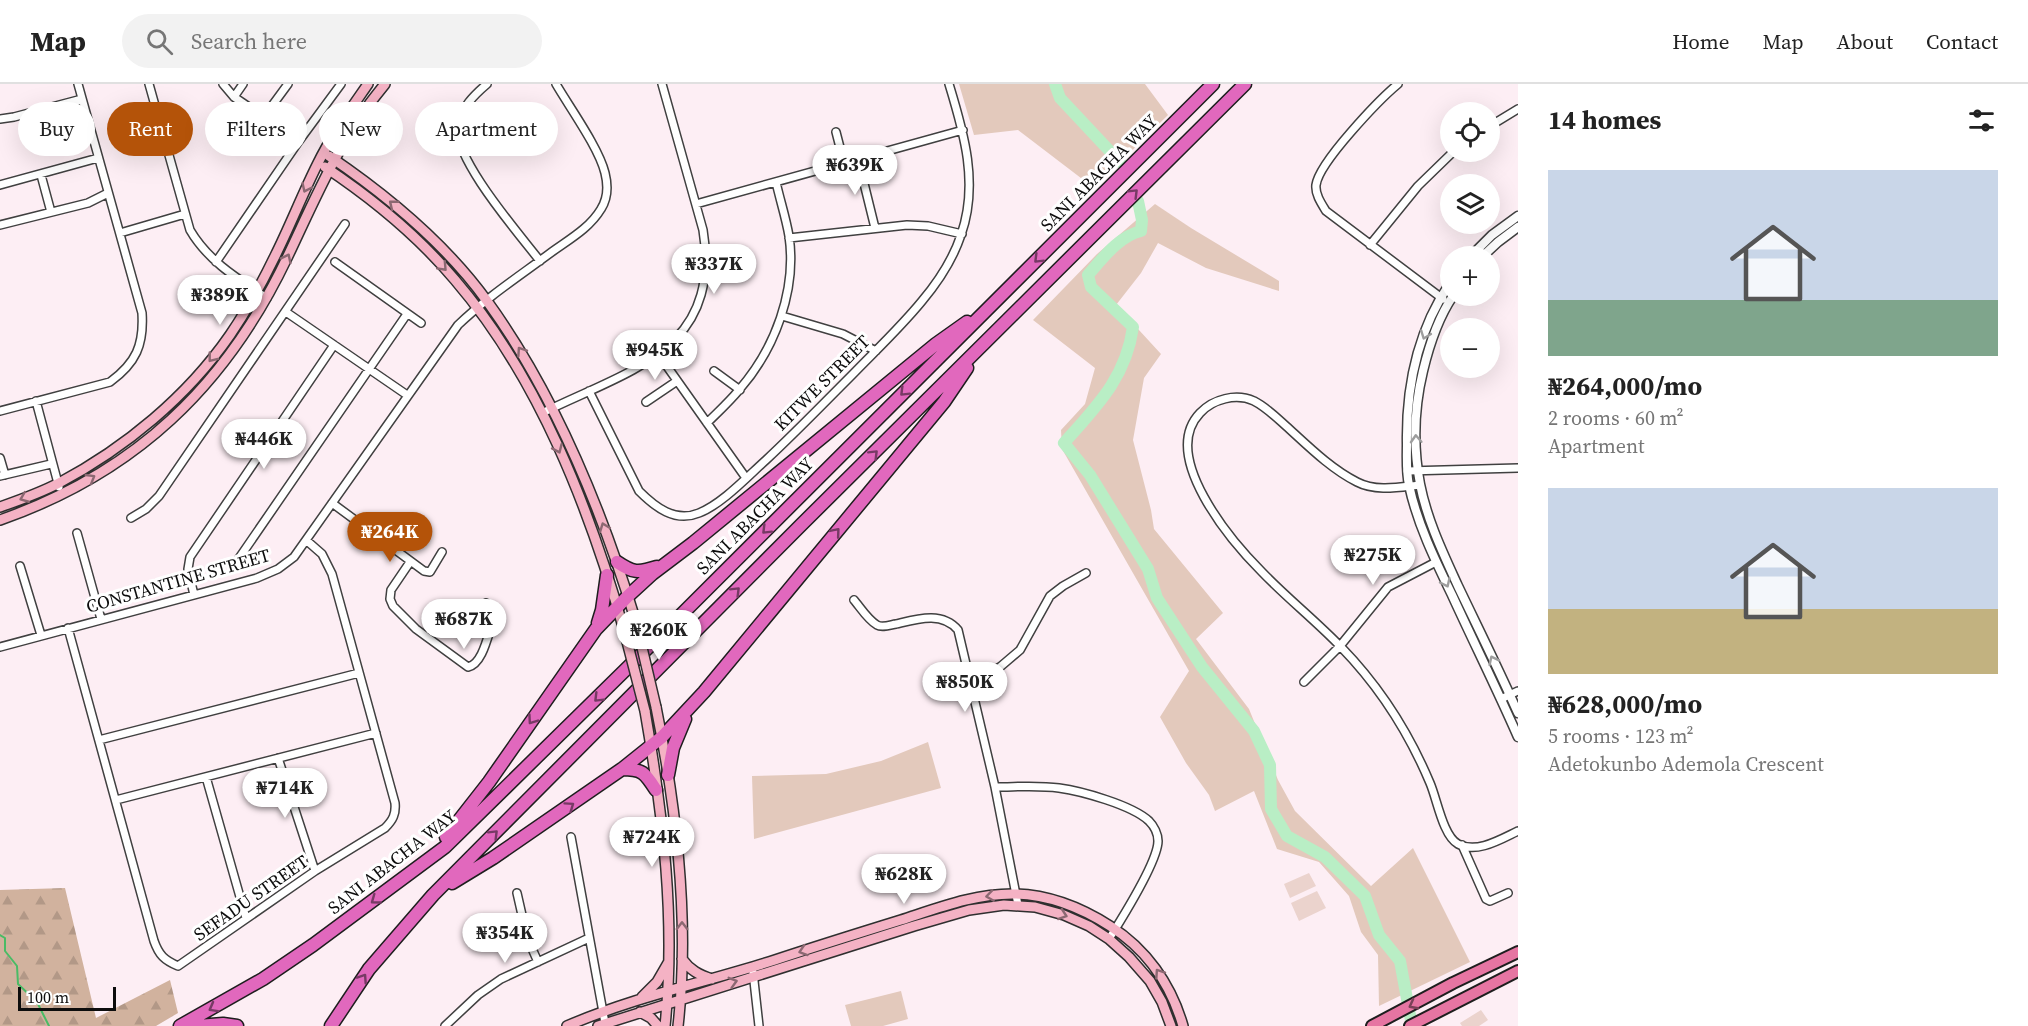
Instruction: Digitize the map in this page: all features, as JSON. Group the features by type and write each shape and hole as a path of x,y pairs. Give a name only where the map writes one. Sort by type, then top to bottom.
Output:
{"highway":[{"name":"SANI ABACHA WAY","path":"180,1026 220,1005 280,968 445,847 500,795 1213,84"},
{"path":"331,1026 369,969 434,895 1092,234 1245,84"},
{"path":"423,865 482,792 596,629 628,596 936,344 998,300"},
{"path":"434,895 493,858 622,769 662,737 694,702 944,402 983,344"},
{"path":"617,562 628,570 637,572 664,565"},
{"path":"596,629 602,610 607,575"},
{"path":"668,775 679,730 694,702"},
{"path":"622,769 637,769 643,772 656,790"},
{"path":"198,1026 223,1024 237,1026"}],"main road":[{"path":"355,102 368,84"},
{"path":"0,520 61,495 113,465 171,421 225,363 249,330 267,298 334,159 360,115 385,84"},
{"path":"0,507 58,484 128,440 162,411 206,366 230,336 276,255 322,156"},
{"path":"330,156 416,223 463,272 486,300 527,361 552,408 603,524 636,622 656,707 668,775 678,857 682,916 682,987 678,1024"},
{"path":"318,162 409,231 477,307 542,413 574,485 618,606 645,711 651,746 666,875 669,923 668,1004 665,1026"},
{"path":"601,1025 681,1000 753,972 951,904 995,895 1017,894 1062,903 1099,919 1115,929 1142,951 1156,969 1171,994 1183,1026"},
{"path":"567,1026 603,1011 668,991 712,979 753,972 969,909 1018,905 1064,915 1089,926 1109,939 1150,981 1162,1002 1171,1026"},
{"path":"1372,1026 1518,952"},
{"path":"682,959 697,974 712,979"},
{"path":"640,1000 657,982 669,961"},
{"path":"1410,1026 1518,971"},
{"path":"678,1024 691,1003 704,992"},
{"path":"640,1012 651,1018 658,1026"}],"street":[{"path":"0,411 110,382 133,360 140,345 143,331 142,314 78,84"},
{"path":"149,84 190,230 199,246 216,262 267,298"},
{"path":"223,84 241,102"},
{"path":"234,97 243,84"},
{"path":"275,102 288,84"},
{"path":"307,130 341,84"},
{"path":"487,84 465,108 458,125 462,150 470,168 540,261"},
{"name":"CONSTANTINE STREET","path":"0,647 257,578 278,569 294,557 452,332 477,307 590,223 602,207 607,190 600,158 556,84"},
{"path":"542,413 659,355 682,334 694,314 701,295 706,271 706,248 662,84"},
{"name":"KITWE STREET","path":"589,391 639,491 651,504 663,512 679,516 697,514 714,505 746,478 792,436 876,351 921,302 938,281 950,260 962,234 970,189 969,165 963,130 948,84"},
{"path":"1398,84 1355,128 1323,169 1316,184 1318,199 1326,211 1440,294"},
{"path":"0,119 82,99"},
{"path":"1500,120 1518,109"},
{"path":"696,204 963,130"},
{"path":"836,132 844,163"},
{"path":"216,262 289,156"},
{"path":"0,185 98,158"},
{"path":"858,159 875,228"},
{"path":"1370,244 1418,186 1443,162"},
{"path":"41,175 51,212"},
{"path":"707,423 740,390 766,352 782,316 789,275 789,238 776,182"},
{"path":"0,225 88,202 108,193"},
{"path":"120,233 185,214"},
{"path":"1481,246 1518,216"},
{"path":"131,518 146,509 159,496 345,224"},
{"path":"789,238 907,225 928,226 962,234"},
{"path":"1494,246 1518,228"},
{"path":"335,262 421,323"},
{"path":"1443,306 1418,351 1410,386 1406,413 1409,486 1436,562 1510,695 1518,736"},
{"path":"1444,306 1426,356 1415,414 1420,485 1430,521 1445,558 1518,713"},
{"path":"286,312 407,395"},
{"path":"235,564 407,314"},
{"path":"782,316 843,334 876,351"},
{"path":"194,595 188,569 190,558 334,345"},
{"path":"659,355 746,478"},
{"path":"714,371 740,390"},
{"path":"646,402 677,381"},
{"path":"1420,485 1371,487 1359,483 1341,472 1253,400 1227,398 1211,403 1190,426 1187,456 1194,477 1228,533 1262,572 1340,646 1376,687 1392,710 1430,782 1448,835 1457,844 1469,848 1483,846 1518,831"},
{"path":"36,401 61,495"},
{"path":"0,458 2,476 51,464"},
{"path":"1407,471 1518,468"},
{"path":"332,503 424,572 430,572 442,552"},
{"path":"77,533 101,619"},
{"name":"SEFADU STREET","path":"68,628 159,955 166,962 178,966 315,871 385,828 396,813 395,802 333,574 322,554 306,540"},
{"path":"410,562 390,590 393,606 416,629 468,667 474,664 479,657 493,621 493,615 486,603"},
{"path":"1304,682 1340,646 1388,587 1436,562"},
{"path":"20,566 41,635"},
{"path":"971,683 1000,667 1020,650 1050,596 1086,573"},
{"path":"854,600 876,625 940,617 952,622 958,630 995,787 1018,905"},
{"path":"99,740 359,673"},
{"path":"116,800 376,734"},
{"path":"278,758 315,871"},
{"path":"206,777 246,918"},
{"path":"995,787 1058,788 1114,804 1149,820 1156,831 1158,842 1152,863 1109,939"},
{"path":"571,837 603,1011 601,1025"},
{"path":"1462,845 1486,899 1490,901 1508,893"},
{"path":"517,893 522,915 521,924 538,962"},
{"path":"445,1026 478,995 501,979 589,938"},
{"path":"753,972 759,1026"}],"shaded area":[{"path":"959,84 1145,84 1168,115 1094,188 1018,130 974,135"},
{"path":"1155,204 1279,281 1279,291 1206,268 1158,243 1141,273 1116,305 1161,354 1144,378 1133,440 1154,529 1223,613 1196,639 1249,709 1278,780 1295,811 1371,886 1413,848 1470,962 1379,1006 1378,955 1361,932 1349,896 1319,862 1277,849 1254,791 1215,811 1209,795 1186,763 1160,717 1189,671 1062,449 1061,430 1085,404 1095,368 1033,320 1097,254"},
{"path":"928,742 941,788 754,839 752,776 826,774 881,761"},
{"path":"1309,873 1316,886 1290,898 1284,884"},
{"path":"1317,891 1326,908 1299,921 1291,903"},
{"path":"901,991 908,1019 883,1026 851,1026 845,1005"},
{"path":"1481,1010 1488,1020 1479,1026 1462,1026 1460,1023"}],"green space":[{"path":"65,888 96,1018 170,980 178,1013 156,1026 0,1026 0,890"}],"waterway":[{"path":"1055,84 1060,98 1120,162"},
{"path":"1138,201 1142,220 1141,231 1118,243 1088,275 1091,287 1133,327 1124,362 1108,391 1064,443 1090,475 1148,569 1157,598 1202,667 1254,731 1270,765 1271,809 1287,836 1325,857 1365,896 1379,935 1400,961 1412,1026"},
{"path":"0,935 5,938 5,951 17,966 18,984 37,1002 49,1026"}]}
